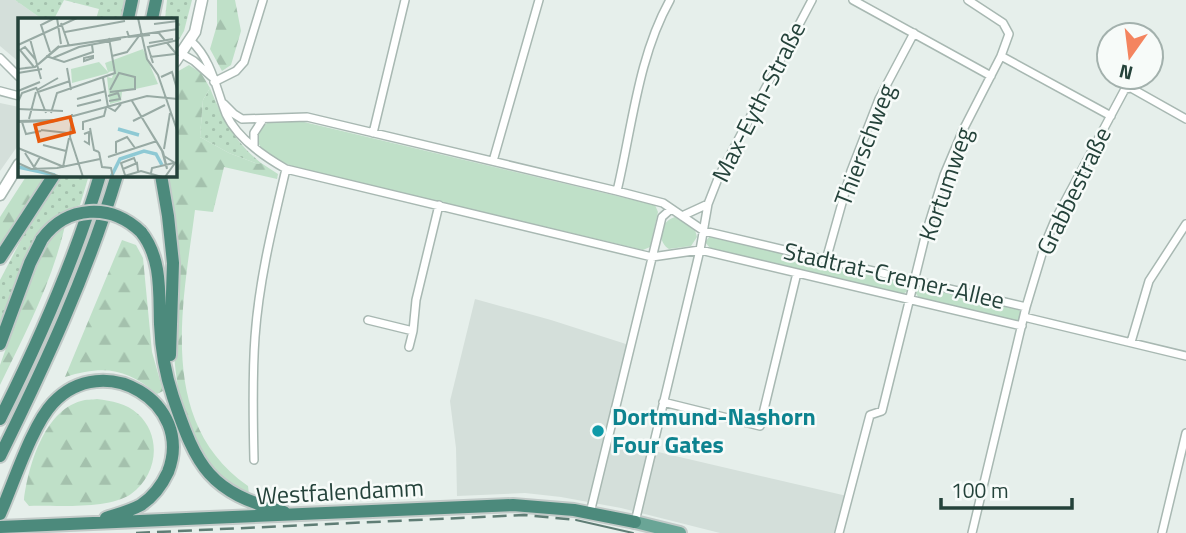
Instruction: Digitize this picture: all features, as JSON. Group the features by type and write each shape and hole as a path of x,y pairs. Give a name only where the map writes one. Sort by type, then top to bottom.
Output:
{"highway":[{"path":"128,18 132,0"},
{"path":"136,18 139,0"},
{"path":"152,18 156,0"},
{"path":"161,18 164,0"},
{"path":"0,258 53,177"},
{"path":"0,419 45,325 99,177"},
{"path":"0,456 83,274 116,177"},
{"path":"161,177 169,216 173,263 170,339 173,397"},
{"path":"0,344 30,263 42,239 59,222 76,214 107,212 121,217 141,232 155,258 163,360 189,444 199,461 214,479 246,501 298,515"},
{"path":"0,269 14,237"},
{"path":"0,514 39,423 54,401 63,393 83,384 104,380 139,390 160,410 172,438 170,465 160,486 143,503 85,523"},
{"name":"Westfalendamm","path":"6,527 513,505 590,513 635,523"}],"main road":[{"name":"Westfalendamm","path":"635,523 680,533"}],"street":[{"path":"179,58 191,41 202,0"},
{"path":"213,80 236,71 244,62 263,0"},
{"path":"373,133 405,0"},
{"path":"493,161 538,0"},
{"path":"617,191 649,47 659,19 670,0"},
{"name":"Max-Eyth-Straße","path":"635,523 700,250 708,204 724,164 812,0"},
{"path":"853,0 991,76"},
{"path":"968,0 1003,23 1009,34 1001,56 1111,116"},
{"name":"Thierschweg","path":"826,260 851,171 879,100 914,33"},
{"name":"Stadtrat-Cremer-Allee","path":"191,41 211,67 213,80 229,120 254,147 286,169 652,257 700,250 1022,327 1026,307 704,231 663,203 307,117 242,118 223,102"},
{"name":"Kortumweg","path":"839,533 870,415 882,411 944,175 963,130 1001,56"},
{"path":"0,58 18,76"},
{"name":"Stadtrat-Cremer-Allee","path":"179,58 194,61 213,80"},
{"name":"Grabbestraße","path":"1026,307 1055,220 1128,87 1186,119"},
{"path":"0,91 18,96"},
{"path":"254,147 254,133 263,118"},
{"path":"0,195 18,166"},
{"path":"254,460 255,336 264,271 286,169"},
{"name":"Max-Eyth-Straße","path":"682,216 708,204"},
{"path":"409,347 416,300 439,205"},
{"path":"590,513 662,217 671,209"},
{"path":"1131,342 1149,281 1186,224"},
{"path":"663,402 760,426 797,273"},
{"path":"1024,317 1186,356"},
{"path":"368,320 413,331"},
{"path":"972,533 1022,327"},
{"path":"1162,533 1186,433"}],"shaded area":[{"path":"0,0 15,0 41,18 18,18 18,61 0,46"},
{"path":"0,103 18,107 18,145 0,171"},
{"path":"475,299 629,345 607,440 847,496 837,533 720,533 621,508 561,497 525,493 457,496 456,448 450,401"}],"green space":[{"path":"15,0 64,0 55,18 41,18"},
{"path":"64,0 126,0 122,18 96,18 99,9"},
{"path":"167,0 192,0 184,31 177,43 177,18 165,18"},
{"path":"217,0 235,0 241,31 231,65 222,71 210,49 217,25"},
{"path":"189,65 201,73 210,88 203,100 200,137 229,153 261,163 278,174 277,179 224,167 213,212 195,210 185,284 183,359 188,395 199,429 219,460 248,486 249,494 224,479 205,459 191,434 182,407 177,378 165,177 177,177 177,72"},
{"path":"210,88 230,129 261,163 229,153 200,137 203,100"},
{"path":"270,121 304,122 655,205 658,212 650,247 643,250 297,168 263,150 257,136"},
{"path":"26,177 46,177 0,248 0,217"},
{"path":"61,177 88,177 80,205 47,225 26,255 0,327 0,280 21,240"},
{"path":"675,217 695,230 697,237 691,246 669,249 662,241 663,227"},
{"path":"65,226 45,287 0,385 0,365 27,290 47,243"},
{"path":"710,236 907,283 909,290 903,294 710,248 705,242"},
{"path":"122,240 136,245 143,258 152,352 163,391 157,394 135,379 114,371 91,371 65,377"},
{"path":"920,287 1019,310 1022,313 1019,321 1016,321 919,298 915,292"},
{"path":"97,399 129,407 146,423 151,433 154,455 147,477 131,494 109,502 82,506 29,506 24,500 29,472 48,428 68,407 83,400"}],"tram line":[{"path":"576,520 633,533"}],"railway":[{"path":"136,533 524,515 576,520"}],"place":[{"name":"Dortmund-Nashorn Four Gates","path":"598,431"}]}
